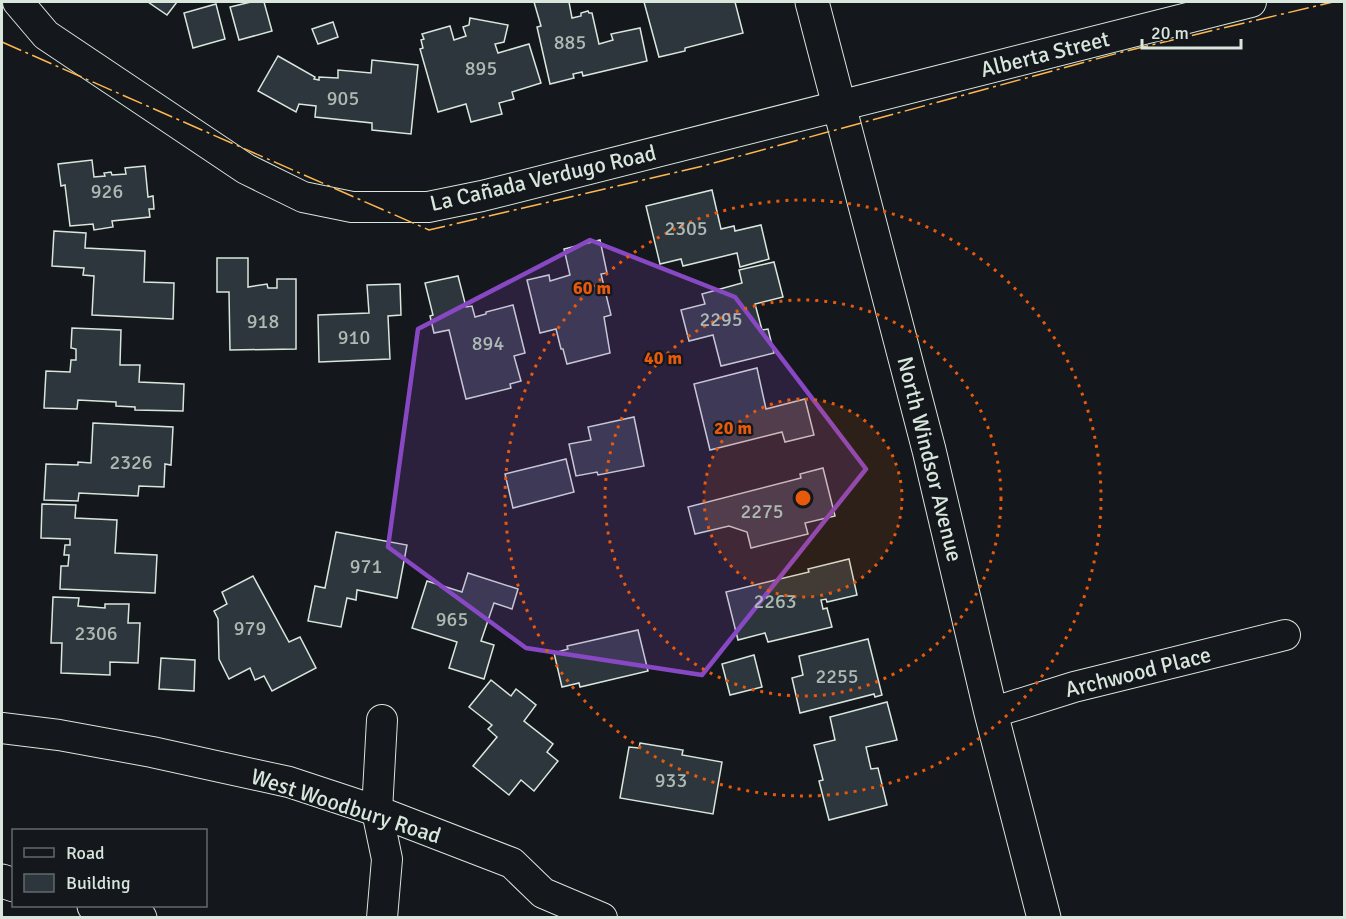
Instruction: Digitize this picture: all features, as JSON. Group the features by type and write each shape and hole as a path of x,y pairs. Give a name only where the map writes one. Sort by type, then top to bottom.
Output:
{"street":[{"name":"La Cañada Verdugo Road","path":"18,2 46,35 246,169 303,197 352,207 428,207 482,196 838,106"},
{"name":"North Windsor Avenue","path":"812,2 929,450 991,713 1044,918"},
{"name":"Alberta Street","path":"838,106 1251,2"},
{"name":"Archwood Place","path":"991,713 1074,687 1285,635"},
{"path":"382,720 377,811 387,859 382,918"},
{"name":"West Woodbury Road","path":"2,728 59,735 141,750 289,782 377,811 512,863 543,892 602,918"},
{"path":"98,907 140,918"}],"highlighted area":[{"path":"590,240 735,297 866,469 702,675 526,648 388,547 418,329"}],"building":[{"path":"148,2 177,2 167,15"},
{"path":"251,2 264,2 272,31 239,40 230,7"},
{"path":"534,2 569,2 572,18 588,11 592,13 599,44 613,40 611,34 640,28 647,61 583,76 582,72 573,74 574,78 550,84 537,27 541,26"},
{"path":"644,2 735,2 743,33 659,57"},
{"path":"216,4 225,39 193,48 184,13"},
{"path":"470,18 508,25 504,42 495,44 498,53 529,44 541,83 512,92 514,99 499,103 502,114 471,122 466,104 438,112 420,49 423,48 422,34 450,26 454,40 466,36 463,27 469,25"},
{"path":"333,22 338,37 318,44 312,29"},
{"path":"278,56 319,80 319,77 338,78 338,70 371,73 372,60 418,65 411,134 372,130 372,123 315,117 316,106 299,104 296,112 258,91"},
{"path":"92,160 94,177 105,176 104,173 111,172 112,175 126,174 125,168 145,166 148,197 153,196 154,209 149,209 150,217 112,221 113,227 94,230 93,224 70,226 65,185 61,186 58,164"},
{"path":"712,190 721,229 734,226 735,231 761,225 769,259 740,267 737,253 683,266 681,259 660,264 646,206"},
{"path":"54,231 86,233 85,248 145,251 144,282 174,283 173,319 92,315 94,276 83,275 84,268 52,266"},
{"path":"600,240 607,273 601,274 611,315 604,317 610,353 567,364 556,329 540,333 527,280 549,275 550,281 570,275 564,249"},
{"path":"217,258 248,258 248,287 267,284 268,288 277,288 277,279 296,279 296,349 230,350 229,292 217,292"},
{"path":"774,262 783,297 755,304 762,330 768,329 774,353 721,366 713,335 689,341 681,310 705,304 702,294 742,283 739,270"},
{"path":"458,276 466,307 472,306 475,317 513,305 525,353 514,356 521,381 510,384 511,388 466,399 449,330 434,333 430,316 433,315 425,283"},
{"path":"400,284 401,315 388,316 390,359 319,362 318,315 369,313 367,285"},
{"path":"72,328 121,330 120,365 140,365 139,382 184,384 183,411 135,410 135,407 116,406 116,402 78,400 77,409 44,408 46,371 70,372 71,360 76,360 76,349 71,348"},
{"path":"757,368 766,409 805,399 814,435 785,442 782,432 710,450 694,384"},
{"path":"634,417 644,466 598,475 597,472 576,476 569,444 591,440 588,427"},
{"path":"93,423 173,427 171,465 165,464 164,487 139,486 138,496 79,493 78,501 44,500 46,464 91,463"},
{"path":"566,459 574,492 513,508 505,474"},
{"path":"823,468 835,516 805,523 808,534 751,548 747,532 729,526 695,534 688,507 801,478 800,474"},
{"path":"42,504 76,505 75,518 117,520 115,553 157,555 155,593 60,589 61,566 68,566 69,555 64,555 65,545 70,545 70,539 41,538"},
{"path":"336,532 407,545 397,598 357,590 356,600 347,598 341,627 308,621 315,586 325,588"},
{"path":"849,559 857,595 827,602 826,599 821,600 823,609 827,608 832,627 768,642 765,633 738,640 726,592 809,572 808,569"},
{"path":"468,573 518,589 512,609 494,603 481,641 494,645 484,679 449,668 457,642 412,628 427,581 462,592"},
{"path":"253,576 289,642 300,637 316,668 272,691 264,676 255,680 250,668 229,679 219,659 218,619 214,611 227,604 222,592"},
{"path":"53,597 79,598 78,606 105,608 105,604 129,604 128,623 140,623 138,663 110,662 110,675 61,673 62,643 51,643"},
{"path":"638,630 648,671 580,687 579,683 562,687 554,653 568,649 567,646"},
{"path":"868,639 882,695 875,697 874,694 800,713 792,678 803,675 799,656"},
{"path":"754,655 762,687 730,695 722,664"},
{"path":"161,658 195,660 194,691 159,689"},
{"path":"491,680 511,696 516,689 536,705 524,721 553,744 547,752 558,761 534,791 521,780 509,795 473,766 497,737 488,729 492,725 469,707"},
{"path":"887,702 897,740 866,747 871,769 878,768 887,805 829,820 819,781 823,780 814,745 835,740 830,717"},
{"path":"640,743 683,750 682,755 722,762 713,814 620,798 629,747 639,748"}],"power":[{"path":"2,42 429,230 703,166 1122,52 1333,2"}]}
